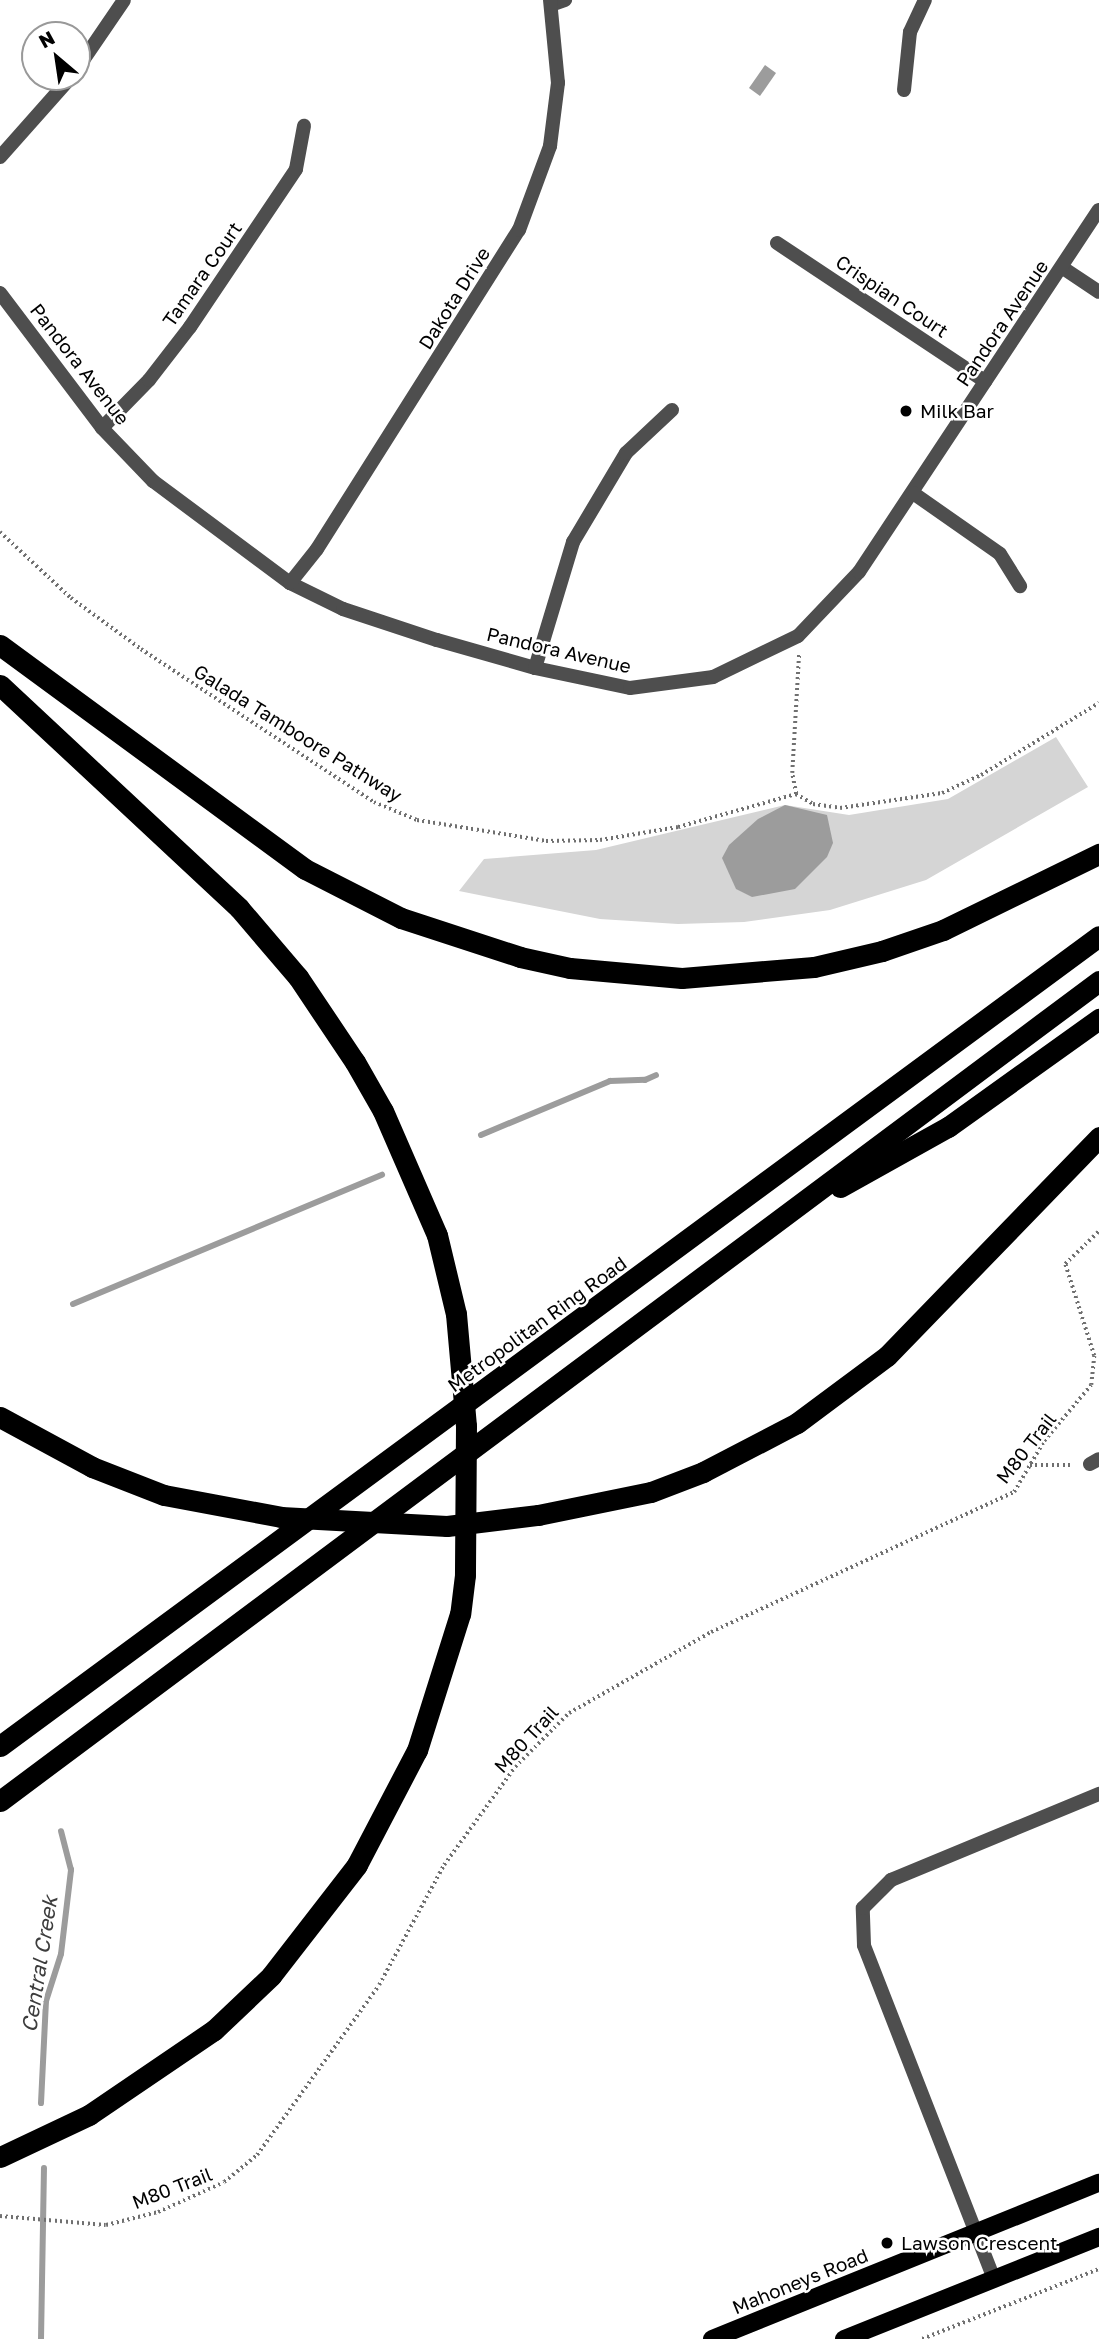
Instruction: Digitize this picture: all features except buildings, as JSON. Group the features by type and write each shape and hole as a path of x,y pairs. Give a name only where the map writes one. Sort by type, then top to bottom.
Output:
{"highway":[{"path":"0,645 305,869 401,918 520,957 570,968 682,978 814,967 882,951 943,930 1099,854"},
{"path":"0,685 239,908 298,977 355,1062 404,1156 437,1235 456,1314 466,1426 465,1575 460,1614 416,1750 357,1865 271,1976 214,2029 89,2115 0,2157"},
{"name":"Metropolitan Ring Road","path":"0,1746 517,1368 1099,936"},
{"path":"0,1801 518,1410 1099,981"},
{"path":"767,1228 948,1127 1099,1019"},
{"path":"0,1417 92,1467 164,1495 281,1517 390,1526 447,1525 538,1516 651,1492 703,1472 797,1423 887,1356 1099,1137"}],"main road":[{"name":"Mahoneys Road","path":"712,2339 1099,2183"},
{"path":"844,2339 1099,2237"}],"street":[{"path":"91,48 124,0"},
{"path":"904,90 910,32 925,0"},
{"name":"Dakota Drive","path":"289,583 317,549 519,230 550,146 558,83 555,2"},
{"path":"0,157 59,91"},
{"name":"Tamara Court","path":"102,428 149,380 190,327 281,192 296,169 304,126"},
{"name":"Pandora Avenue","path":"0,293 102,428 153,481 289,583 343,609 535,668 630,688 713,677 798,636 859,572 1099,210"},
{"name":"Crispian Court","path":"777,243 985,381"},
{"path":"1063,268 1099,292"},
{"path":"535,668 573,542 626,453 672,410"},
{"path":"913,493 1000,554 1020,586"},
{"path":"994,2279 864,1945 863,1908 891,1880 1099,1794"}],"path":[{"name":"Galada Tamboore Pathway","path":"0,532 71,597 141,649 374,802 418,820 546,841 600,840 678,827 796,794"},
{"path":"798,636 792,773 796,794 813,804 840,808 942,793 981,775 1099,703"},
{"name":"M80 Trail","path":"0,2216 106,2225 158,2212 225,2182 257,2155 379,1985 444,1865 515,1767 569,1713 781,1598 976,1513 1014,1492 1030,1465 1091,1385 1094,1356 1065,1264 1099,1231"},
{"path":"1030,1465 1095,1462"},
{"path":"922,2339 1099,2269"}],"shaded area":[{"path":"765,65 776,73 760,96 749,88"},
{"path":"1056,737 1088,787 926,880 830,910 744,922 678,924 600,919 459,891 484,859 596,850 785,805 849,815 948,799"},
{"path":"785,805 827,815 833,843 827,857 795,889 752,897 736,889 722,858 729,845 758,819"}],"waterway":[{"path":"481,1135 610,1081 645,1080 656,1075"},
{"path":"73,1304 382,1175"},
{"name":"Central Creek","path":"41,2103 46,2001 61,1954 71,1870 61,1831"},
{"name":"Central Creek","path":"41,2339 44,2168"}],"place":[{"name":"Milk Bar","path":"906,411"},
{"name":"Lawson Crescent","path":"887,2243"}]}
